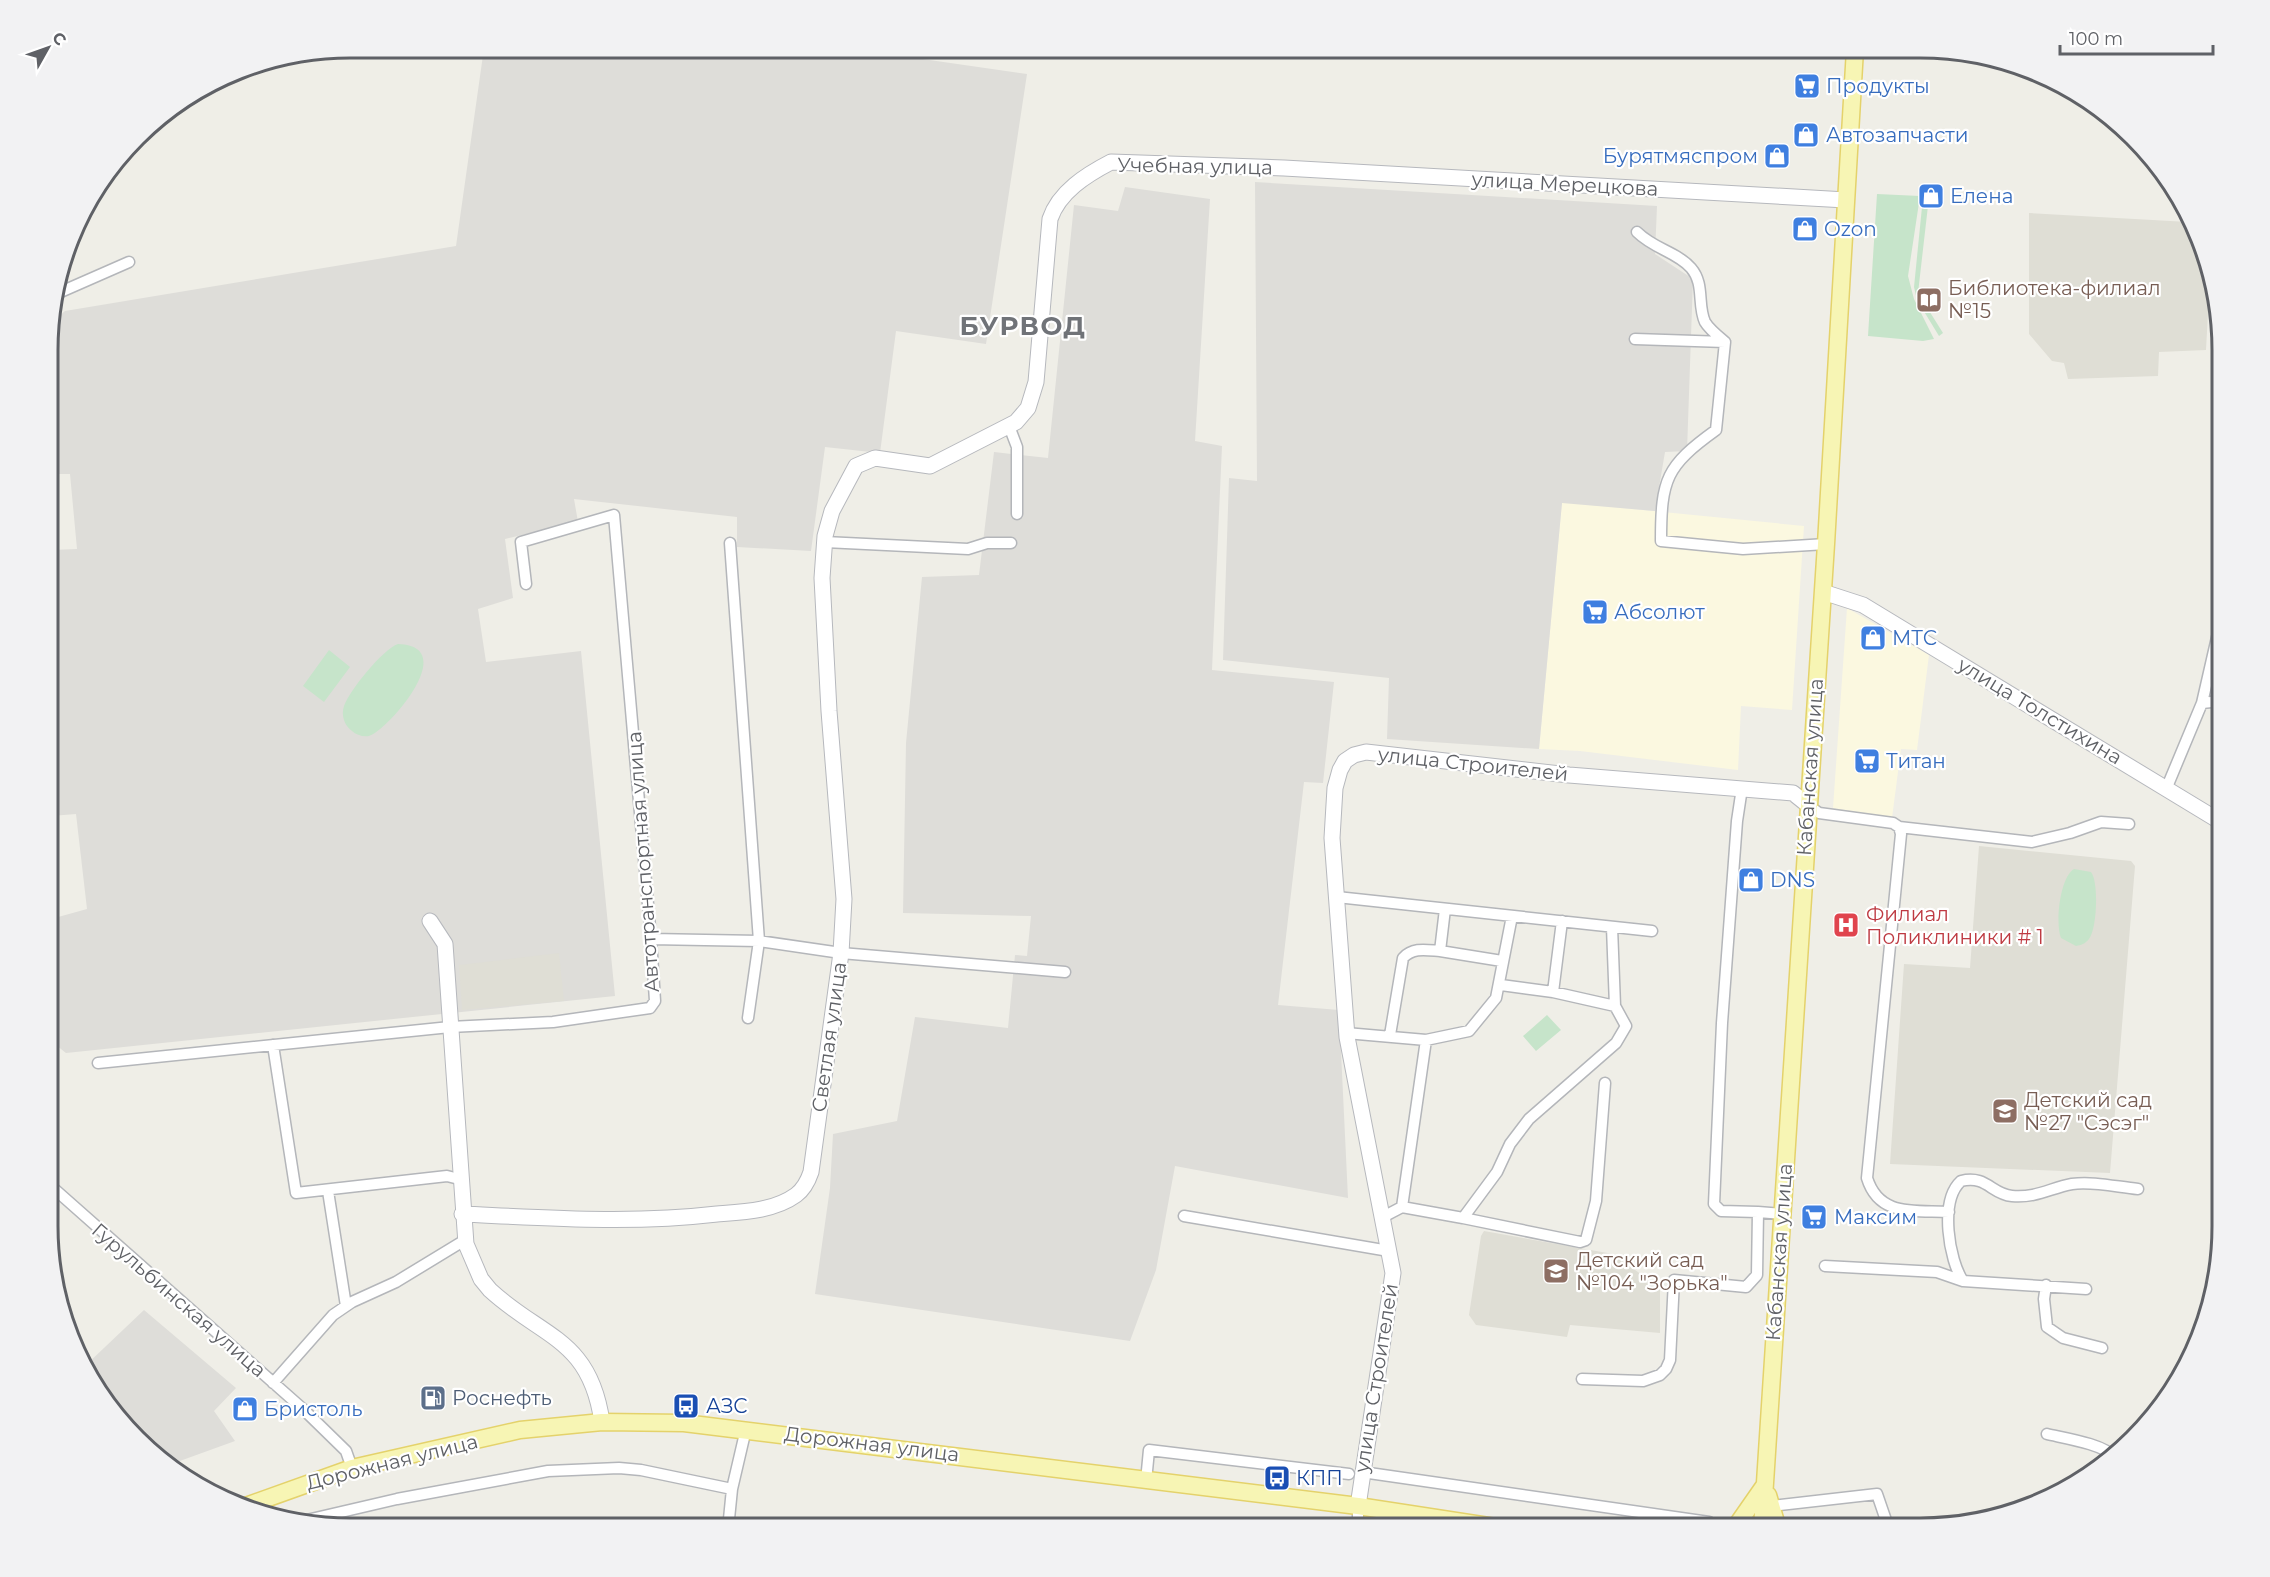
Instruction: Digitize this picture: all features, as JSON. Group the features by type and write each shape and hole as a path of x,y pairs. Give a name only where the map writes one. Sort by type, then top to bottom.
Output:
{"main road":[{"name":"Кабанская улица","path":"1762,1518 1823,592 1854,58"},
{"name":"Дорожная улица","path":"256,1502 352,1468 520,1430 602,1422 684,1423 1444,1518"},
{"name":"Кабанская улица","path":"1764,1485 1775,1518"},
{"path":"1742,1518 1764,1485"},
{"path":"1432,1516 1437,1518"}],"street":[{"name":"Учебная улица","path":"825,539 832,511 856,466 875,458 930,466 1016,422 1028,408 1036,382 1050,219 1055,205 1090,172 1111,162 1284,168"},
{"name":"улица Мерецкова","path":"1284,168 1846,200"},
{"path":"1637,232 1654,247 1681,260 1692,269 1699,280 1705,322 1725,342"},
{"path":"65,290 129,262"},
{"path":"1635,339 1725,342"},
{"path":"1725,342 1716,430 1677,460 1672,468 1665,490 1661,542 1743,549 1826,544"},
{"path":"1009,426 1017,447 1017,514"},
{"name":"Автотранспортная улица","path":"98,1063 450,1026 553,1022 650,1008 655,1001 651,939 614,515 522,542 526,584"},
{"path":"825,539 968,549 987,543 1011,543"},
{"name":"Светлая улица","path":"462,1214 600,1221 669,1220 760,1209 797,1195 807,1184 811,1173 841,953 844,899 823,624 825,539"},
{"path":"730,543 759,942 748,1018"},
{"name":"улица Толстихина","path":"1823,592 1863,605 2212,816"},
{"path":"2166,787 2202,703 2212,659"},
{"path":"2202,703 2212,702"},
{"name":"улица Строителей","path":"1358,1506 1355,1473 1393,1274 1346,1033 1332,838 1335,788 1345,761 1354,754 1366,752 1569,775 1793,792 1808,804"},
{"path":"1742,788 1737,821 1722,1023 1714,1204 1721,1211 1782,1214"},
{"path":"1808,804 1820,813 1893,823 1899,827 2032,842 2070,833 2101,822 2128,824"},
{"path":"1899,827 1901,834 1867,1178 1872,1194 1880,1202 1896,1208 1949,1212"},
{"path":"1337,897 1652,931"},
{"path":"1440,951 1445,909"},
{"path":"1346,1033 1390,1035 1426,1040 1469,1031 1497,998 1512,916"},
{"path":"430,921 446,944 459,1179 465,1240 482,1279 490,1290 563,1341 577,1357 599,1401 602,1422"},
{"path":"1553,992 1562,921"},
{"path":"1463,1218 1497,1172 1510,1144 1529,1119 1616,1043 1626,1026 1615,1006 1612,927"},
{"path":"651,939 759,942 841,953 1065,972"},
{"path":"1390,1035 1403,958 1408,952 1440,951 1502,962"},
{"path":"1501,985 1553,992 1615,1006"},
{"path":"1402,1207 1426,1040"},
{"path":"273,1045 296,1193 447,1176 459,1179"},
{"path":"1381,1218 1402,1207 1580,1242 1586,1240 1596,1201 1605,1083"},
{"path":"1963,1281 1954,1268 1950,1250 1949,1212 1956,1185 1966,1180 1984,1181 1999,1193 2011,1196 2042,1195 2072,1185 2138,1189"},
{"path":"328,1191 346,1306"},
{"name":"Гурульбинская улица","path":"58,1192 346,1451 352,1468"},
{"path":"1582,1379 1643,1381 1660,1375 1670,1360 1674,1280 1746,1287 1757,1275 1758,1212"},
{"path":"1184,1216 1389,1251"},
{"path":"273,1383 333,1315 346,1306 396,1282 465,1240"},
{"path":"1825,1266 1937,1272 1963,1281 2086,1289"},
{"path":"2046,1286 2044,1299 2047,1327 2063,1338 2102,1348"},
{"path":"729,1518 732,1488 746,1429"},
{"path":"2047,1434 2106,1451"},
{"path":"1146,1481 1149,1450 1355,1473 1680,1518"},
{"path":"320,1517 397,1499 548,1471 620,1468 732,1488"},
{"path":"1771,1506 1877,1494 1885,1518"},
{"path":"1358,1506 1358,1518"}],"shaded area":[{"path":"483,58 916,58 1027,74 986,344 896,331 880,453 825,447 811,551 737,547 737,517 574,499 578,522 505,539 513,598 478,609 486,662 581,651 615,996 66,1053 58,1047 58,917 87,909 76,814 58,815 58,550 77,549 70,474 58,474 58,350 61,315 65,311 456,246"},
{"path":"1255,182 1657,206 1655,254 1693,279 1687,451 1665,452 1655,511 1562,503 1539,749 1387,739 1389,678 1223,660 1229,478 1257,481"},
{"path":"1125,187 1210,199 1195,441 1222,446 1212,670 1334,682 1323,783 1304,782 1278,1005 1339,1010 1348,1198 1175,1166 1156,1270 1130,1341 815,1294 830,1188 833,1134 897,1121 915,1017 1008,1028 1015,955 1027,956 1031,916 903,913 906,743 922,577 979,575 994,452 1048,458 1074,205 1118,211"},
{"path":"2029,213 2181,222 2196,257 2206,294 2208,308 2206,350 2159,352 2158,376 2068,379 2064,363 2052,361 2029,334"},
{"path":"1562,502 1804,526 1792,710 1741,706 1738,770 1580,751 1539,749"},
{"path":"1847,608 1929,655 1917,750 1901,749 1892,818 1833,808"},
{"path":"1979,846 2131,861 2135,866 2110,1173 1890,1164 1904,964 1970,968"},
{"path":"559,953 564,1001 462,1010 459,965"},
{"name":"Детский сад №104 \"Зорька\"","path":"1484,1231 1613,1254 1660,1288 1660,1333 1570,1325 1567,1337 1476,1325 1469,1315 1481,1236"},
{"path":"144,1310 236,1388 214,1411 235,1441 178,1462 158,1446 131,1419 108,1389 91,1360"}],"green space":[{"path":"1877,194 1920,196 1908,276 1914,299 1934,339 1923,341 1868,336"},
{"path":"1923,197 1929,197 1918,293 1943,333 1939,336 1917,300 1914,287"},
{"path":"398,644 416,648 423,659 422,673 414,690 389,721 369,736 358,735 349,729 344,720 344,706 347,699 367,671"},
{"path":"329,650 350,667 324,702 303,686"},
{"path":"2074,869 2091,872 2094,877 2096,895 2092,934 2086,942 2076,946 2061,938 2059,931 2062,890 2069,874"},
{"path":"1547,1015 1561,1030 1536,1051 1523,1036"}],"place":[{"name":"Продукты","path":"1807,86"},
{"name":"Автозапчасти","path":"1806,135"},
{"name":"Бурятмяспром","path":"1777,156"},
{"name":"Елена","path":"1931,196"},
{"name":"Ozon","path":"1805,229"},
{"name":"Библиотека-филиал №15","path":"1929,300"},
{"name":"Абсолют","path":"1595,612"},
{"name":"МТС","path":"1873,638"},
{"name":"Титан","path":"1867,761"},
{"name":"DNS","path":"1751,880"},
{"name":"Филиал Поликлиники # 1","path":"1846,925"},
{"name":"Детский сад №27 \"Сэсэг\"","path":"2005,1111"},
{"name":"Максим","path":"1814,1217"},
{"name":"Детский сад №104 \"Зорька\"","path":"1556,1271"},
{"name":"Роснефть","path":"433,1398"},
{"name":"АЗС","path":"686,1406"},
{"name":"Бристоль","path":"245,1409"},
{"name":"КПП","path":"1277,1478"}],"district":[{"name":"БУРВОД","path":"1023,326"}]}
